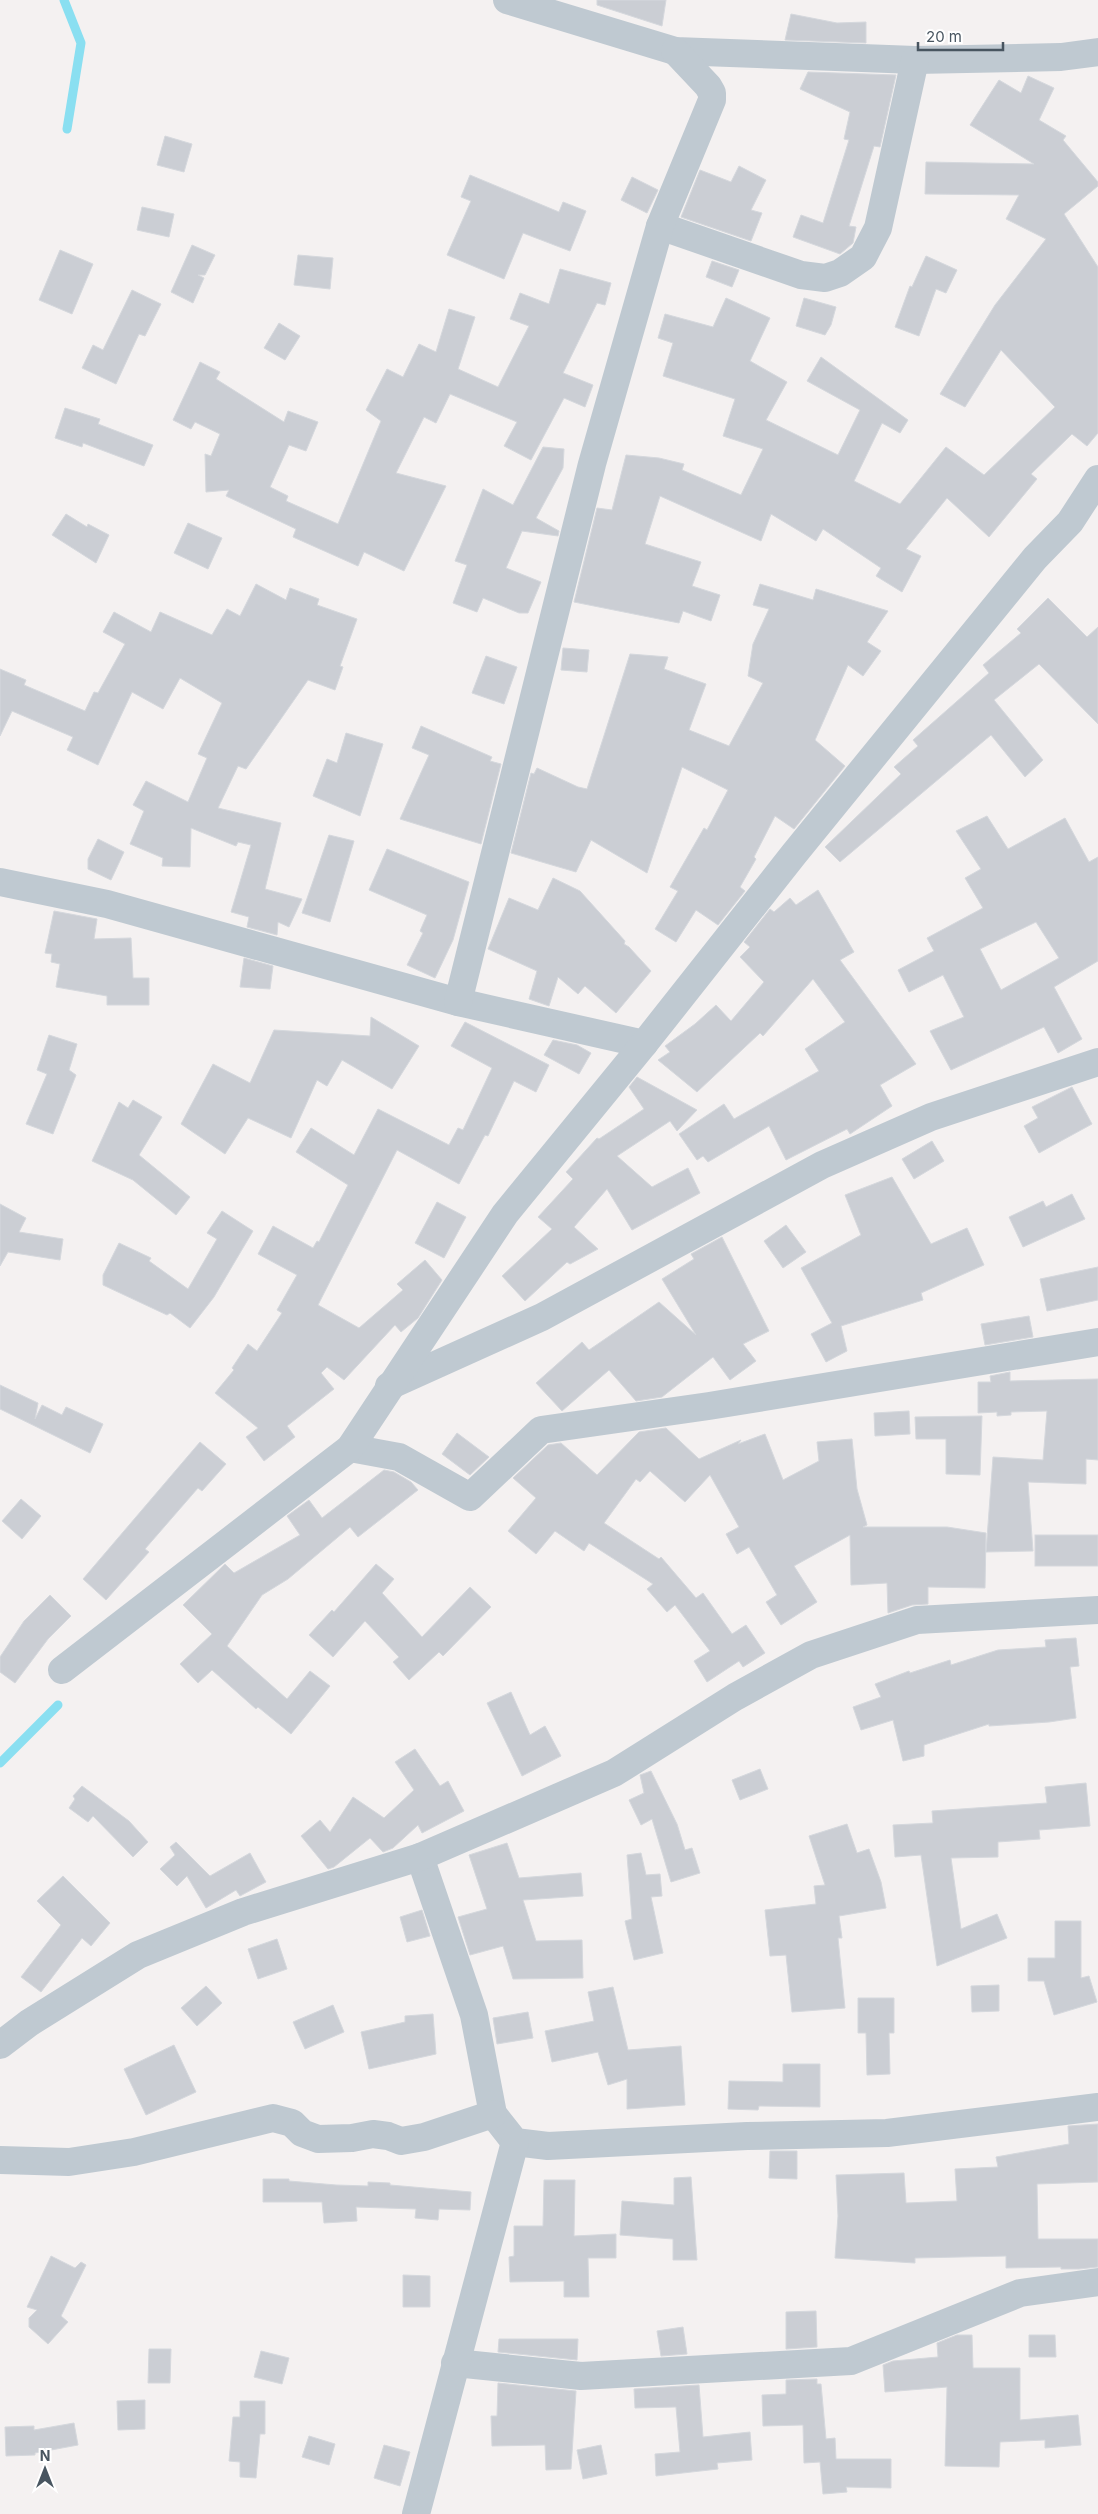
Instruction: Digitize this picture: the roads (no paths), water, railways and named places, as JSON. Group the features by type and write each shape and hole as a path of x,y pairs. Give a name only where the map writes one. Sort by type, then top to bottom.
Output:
{"street":[{"path":"508,0 547,7 675,51 915,60 1061,57 1098,52"},
{"path":"458,1002 592,464 660,226 712,100 712,93 708,86 675,51"},
{"path":"660,226 801,275 825,278 840,274 863,257 878,228 915,60"},
{"path":"62,1670 350,1448 505,1214 1035,558 1070,522 1098,479"},
{"path":"0,882 107,904 458,1002 644,1044"},
{"path":"390,1386 542,1317 822,1165 931,1118 1098,1062"},
{"path":"350,1448 399,1457 470,1497 541,1430 719,1404 1098,1342"},
{"path":"0,2045 29,2022 138,1955 243,1912 420,1857 614,1773 735,1697 811,1655 917,1620 1098,1610"},
{"path":"420,1857 474,2015 493,2114 515,2142 548,2146 747,2136 887,2132 1098,2107"},
{"path":"0,2160 69,2162 134,2152 273,2118 292,2123 302,2133 318,2139 352,2138 373,2134 401,2140 424,2137 493,2114"},
{"path":"416,2514 515,2142"},
{"path":"455,2363 581,2376 851,2361 1020,2293 1098,2282"}],"waterway":[{"path":"64,0 81,43 67,129"},
{"path":"0,1763 58,1705"}]}
